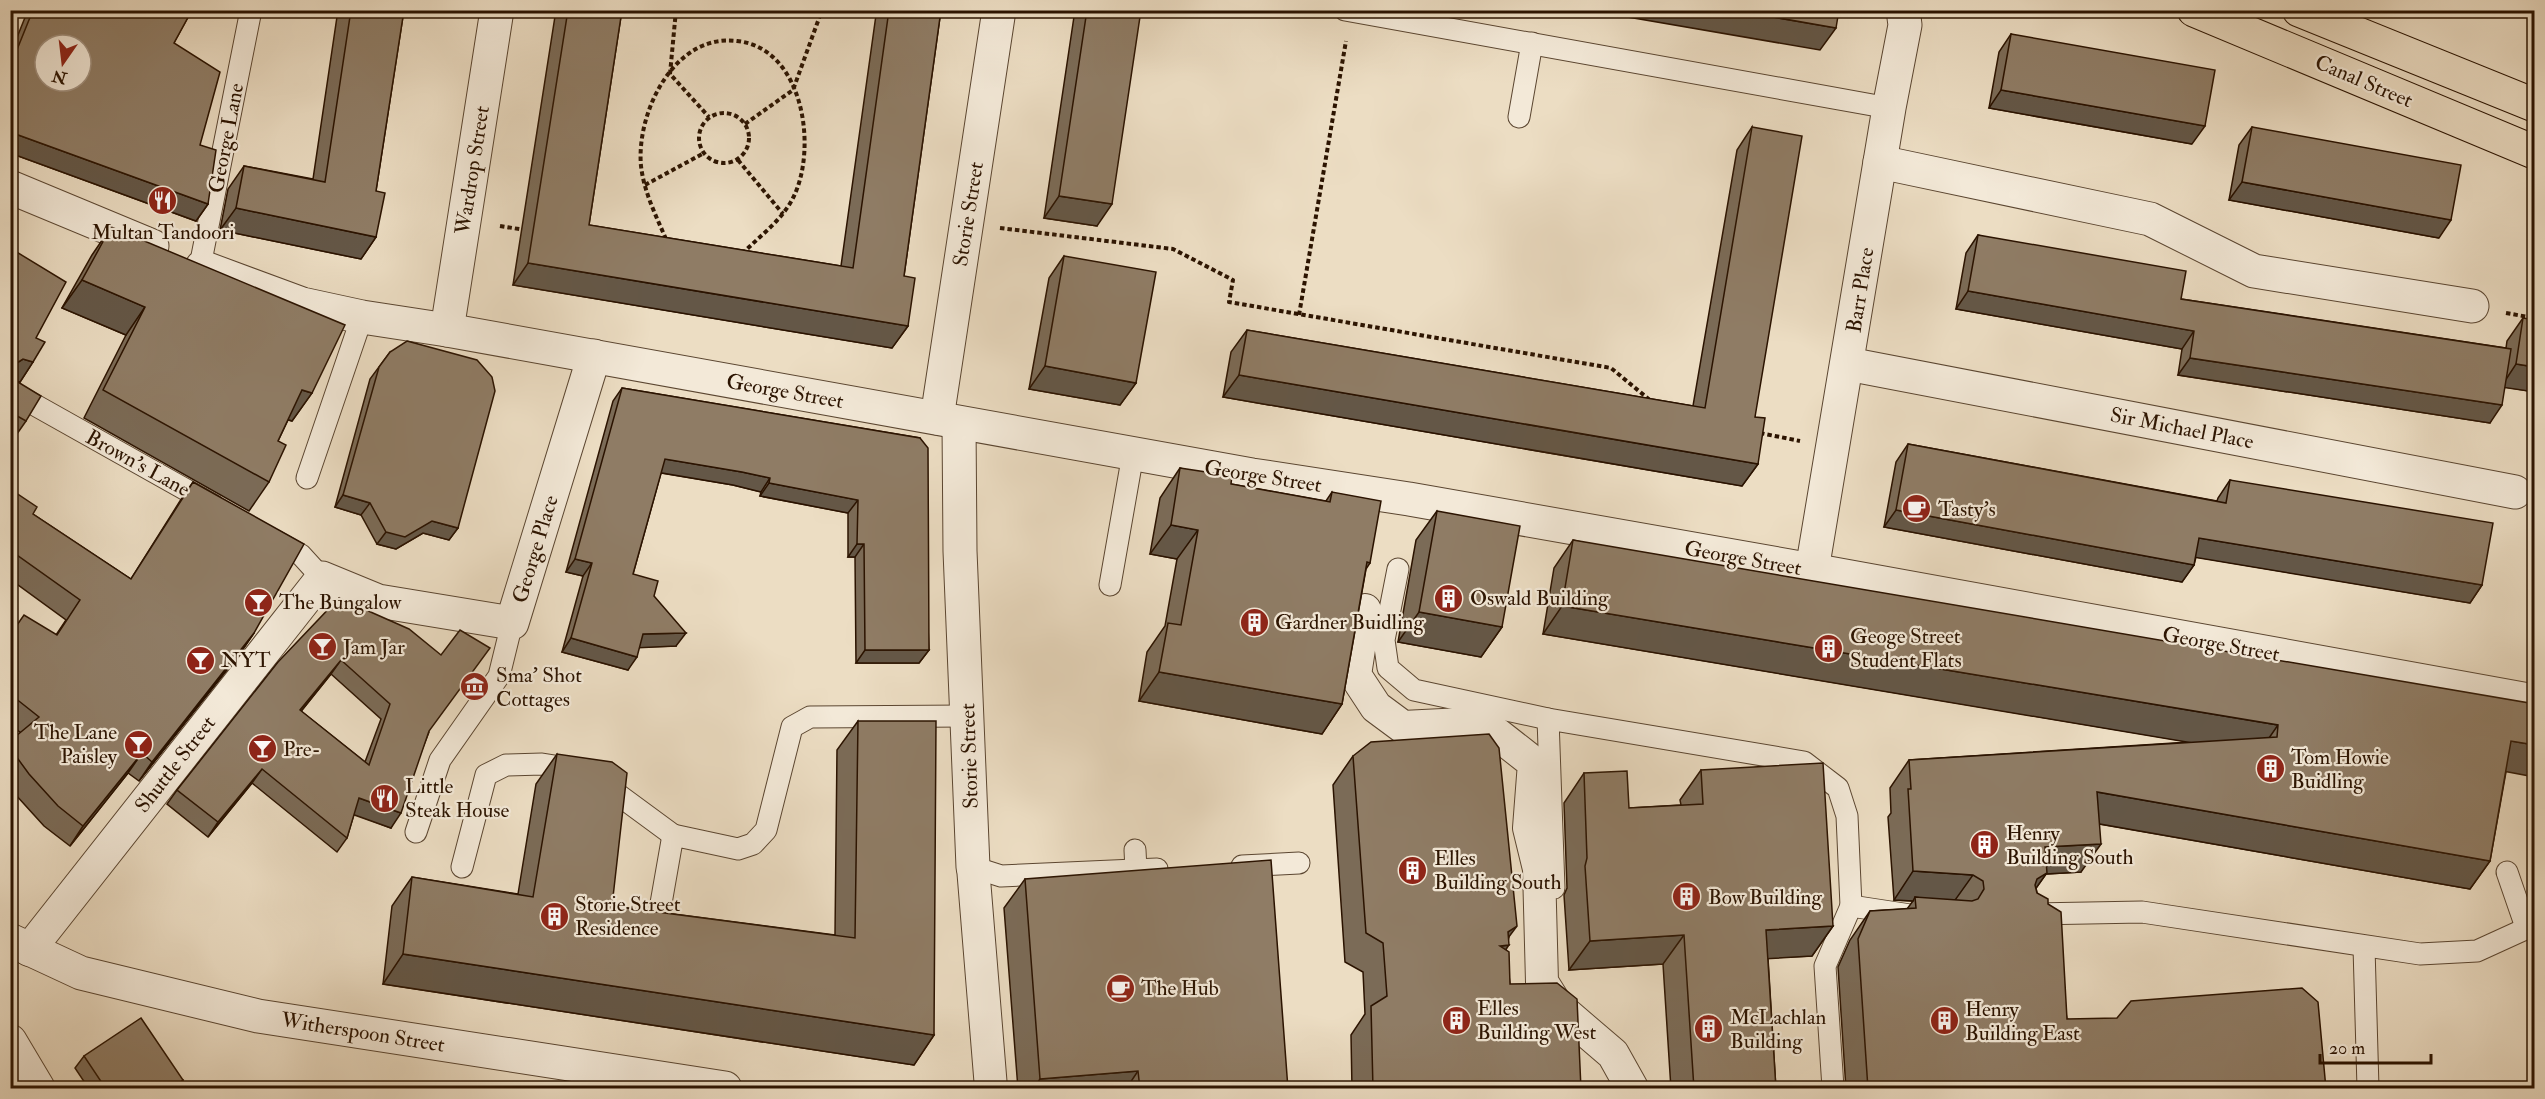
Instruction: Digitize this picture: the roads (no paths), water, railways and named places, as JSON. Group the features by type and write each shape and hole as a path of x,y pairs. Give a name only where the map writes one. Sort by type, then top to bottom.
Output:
{"main road":[{"name":"Canal Street","path":"2194,10 2535,152"},
{"name":"Canal Street","path":"2299,10 2535,105"}],"street":[{"name":"Wardrop Street","path":"447,330 497,10"},
{"name":"Storie Street","path":"991,1089 973,867 960,551 948,420 967,225 999,10"},
{"name":"Barr Place","path":"1812,570 1889,108 1905,25 1903,10"},
{"path":"1880,162 2150,219 2254,271 2472,306"},
{"name":"George Street","path":"10,187 200,266 302,304 362,317 594,356 1133,454 1409,499 1812,570 2535,701"},
{"name":"George Place","path":"322,578 378,601 512,623 594,356"},
{"name":"Sir Michael Place","path":"1848,364 2515,492"},
{"name":"Shuttle Street","path":"20,945 322,578"},
{"path":"1365,610 1355,675 1376,706 1403,727 1483,723 1534,763 1529,828 1539,869 1542,982 1557,1006 1613,1054 1632,1089"},
{"name":"Witherspoon Street","path":"20,945 81,973 258,1016 672,1085 725,1089"},
{"path":"10,1041 38,1089"}],"lane":[{"name":"George Lane","path":"200,266 251,10"},
{"path":"1348,11 1889,108"},
{"path":"1519,117 1532,43"},
{"path":"307,478 362,317"},
{"name":"Brown's Lane","path":"10,391 228,514"},
{"path":"1110,585 1133,454"},
{"path":"259,531 301,555 322,578"},
{"path":"1398,569 1384,640 1388,668 1414,690 1548,719 1804,762 1838,788 1847,816 1851,906 1825,966 1833,1089"},
{"path":"416,832 440,760 499,676 512,623"},
{"path":"462,867 486,776 506,765 542,764 586,771 673,835 738,849 753,844 766,830 792,727 810,717 967,716"},
{"path":"1548,719 1556,968"},
{"path":"660,909 673,835"},
{"path":"973,867 1001,876 1135,860 1183,868"},
{"path":"1218,867 1299,863"},
{"path":"2028,914 2142,912 2420,954 2477,951 2530,926 2507,872"},
{"path":"1851,906 1932,916"},
{"path":"2364,947 2368,1089"}],"place":[{"name":"Multan Tandoori","path":"163,201"},
{"name":"Tasty's","path":"1917,509"},
{"name":"Oswald Building","path":"1449,598"},
{"name":"The Bungalow","path":"258,602"},
{"name":"Gardner Buidling","path":"1254,622"},
{"name":"Jam Jar","path":"322,647"},
{"name":"Geoge Street Student Flats","path":"1829,648"},
{"name":"NYT","path":"200,660"},
{"name":"Sma' Shot Cottages","path":"475,687"},
{"name":"The Lane Paisley","path":"138,744"},
{"name":"Pre-","path":"262,749"},
{"name":"Tom Howie Buidling","path":"2270,769"},
{"name":"Little Steak House","path":"384,798"},
{"name":"Henry Building South","path":"1985,845"},
{"name":"Elles Building South","path":"1413,870"},
{"name":"Bow Building","path":"1687,897"},
{"name":"Storie Street Residence","path":"554,916"},
{"name":"The Hub","path":"1120,988"},
{"name":"Elles Building West","path":"1456,1020"},
{"name":"Henry Building East","path":"1944,1021"},
{"name":"McLachlan Building","path":"1709,1029"}]}
